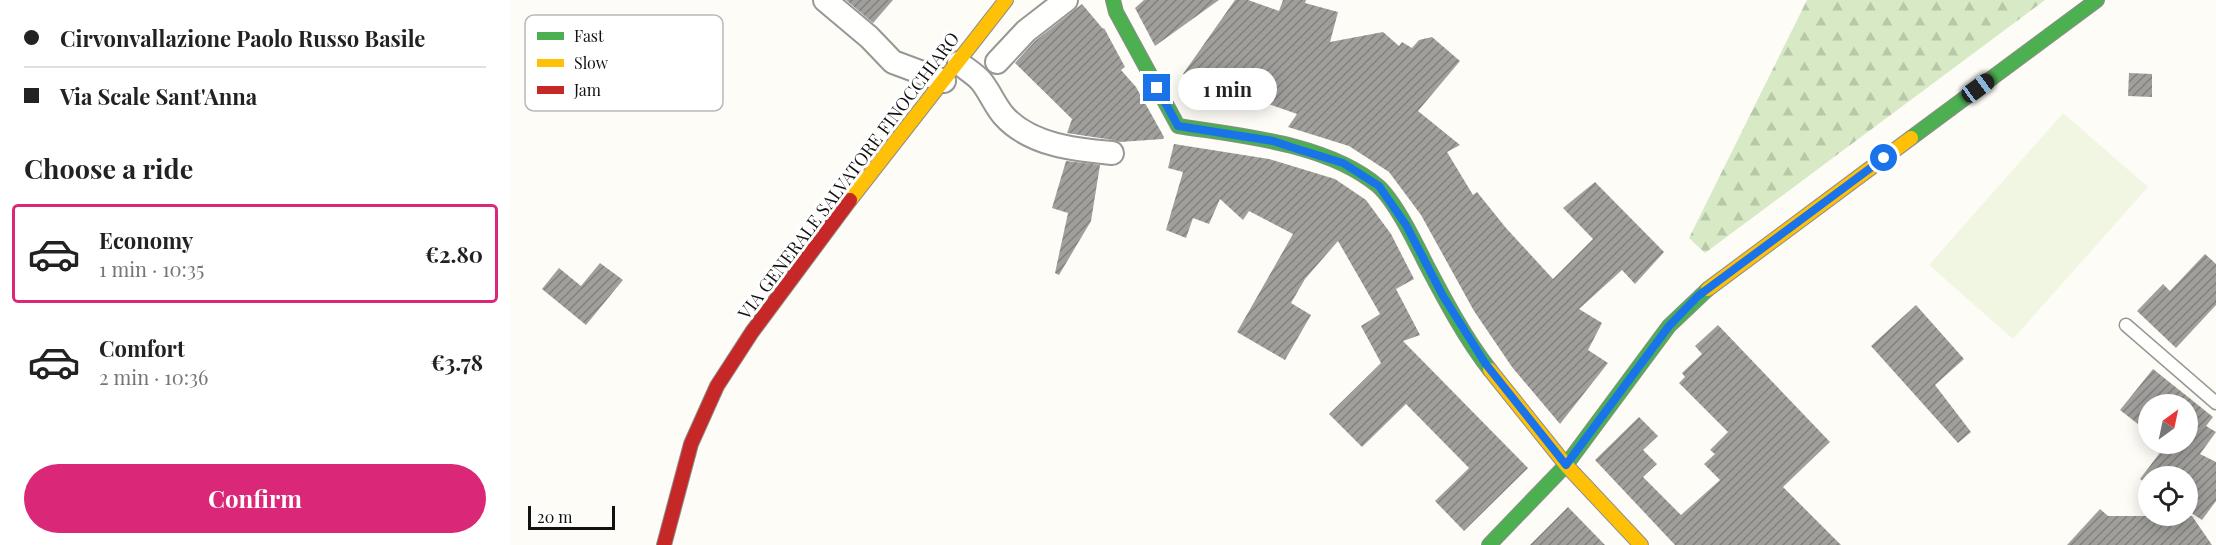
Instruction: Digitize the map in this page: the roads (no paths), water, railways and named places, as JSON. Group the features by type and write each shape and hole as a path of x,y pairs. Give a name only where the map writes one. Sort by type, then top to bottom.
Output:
{"street":[{"path":"825,0 893,62 944,81"},
{"name":"VIA GENERALE SALVATORE FINOCCHIARO","path":"664,545 681,473 717,387 758,323 818,241 1006,0"},
{"path":"997,62 1026,31 1066,0"},
{"path":"1113,0 1116,12 1178,126 1283,144 1343,163 1379,186 1406,225 1443,296 1485,363 1566,465 1641,545"},
{"path":"1489,545 1566,465 1669,326 1698,296 2097,0"},
{"path":"959,63 981,80 1004,117 1020,129 1040,140 1088,151 1112,153"}],"lane":[{"path":"2126,325 2216,403"}]}
